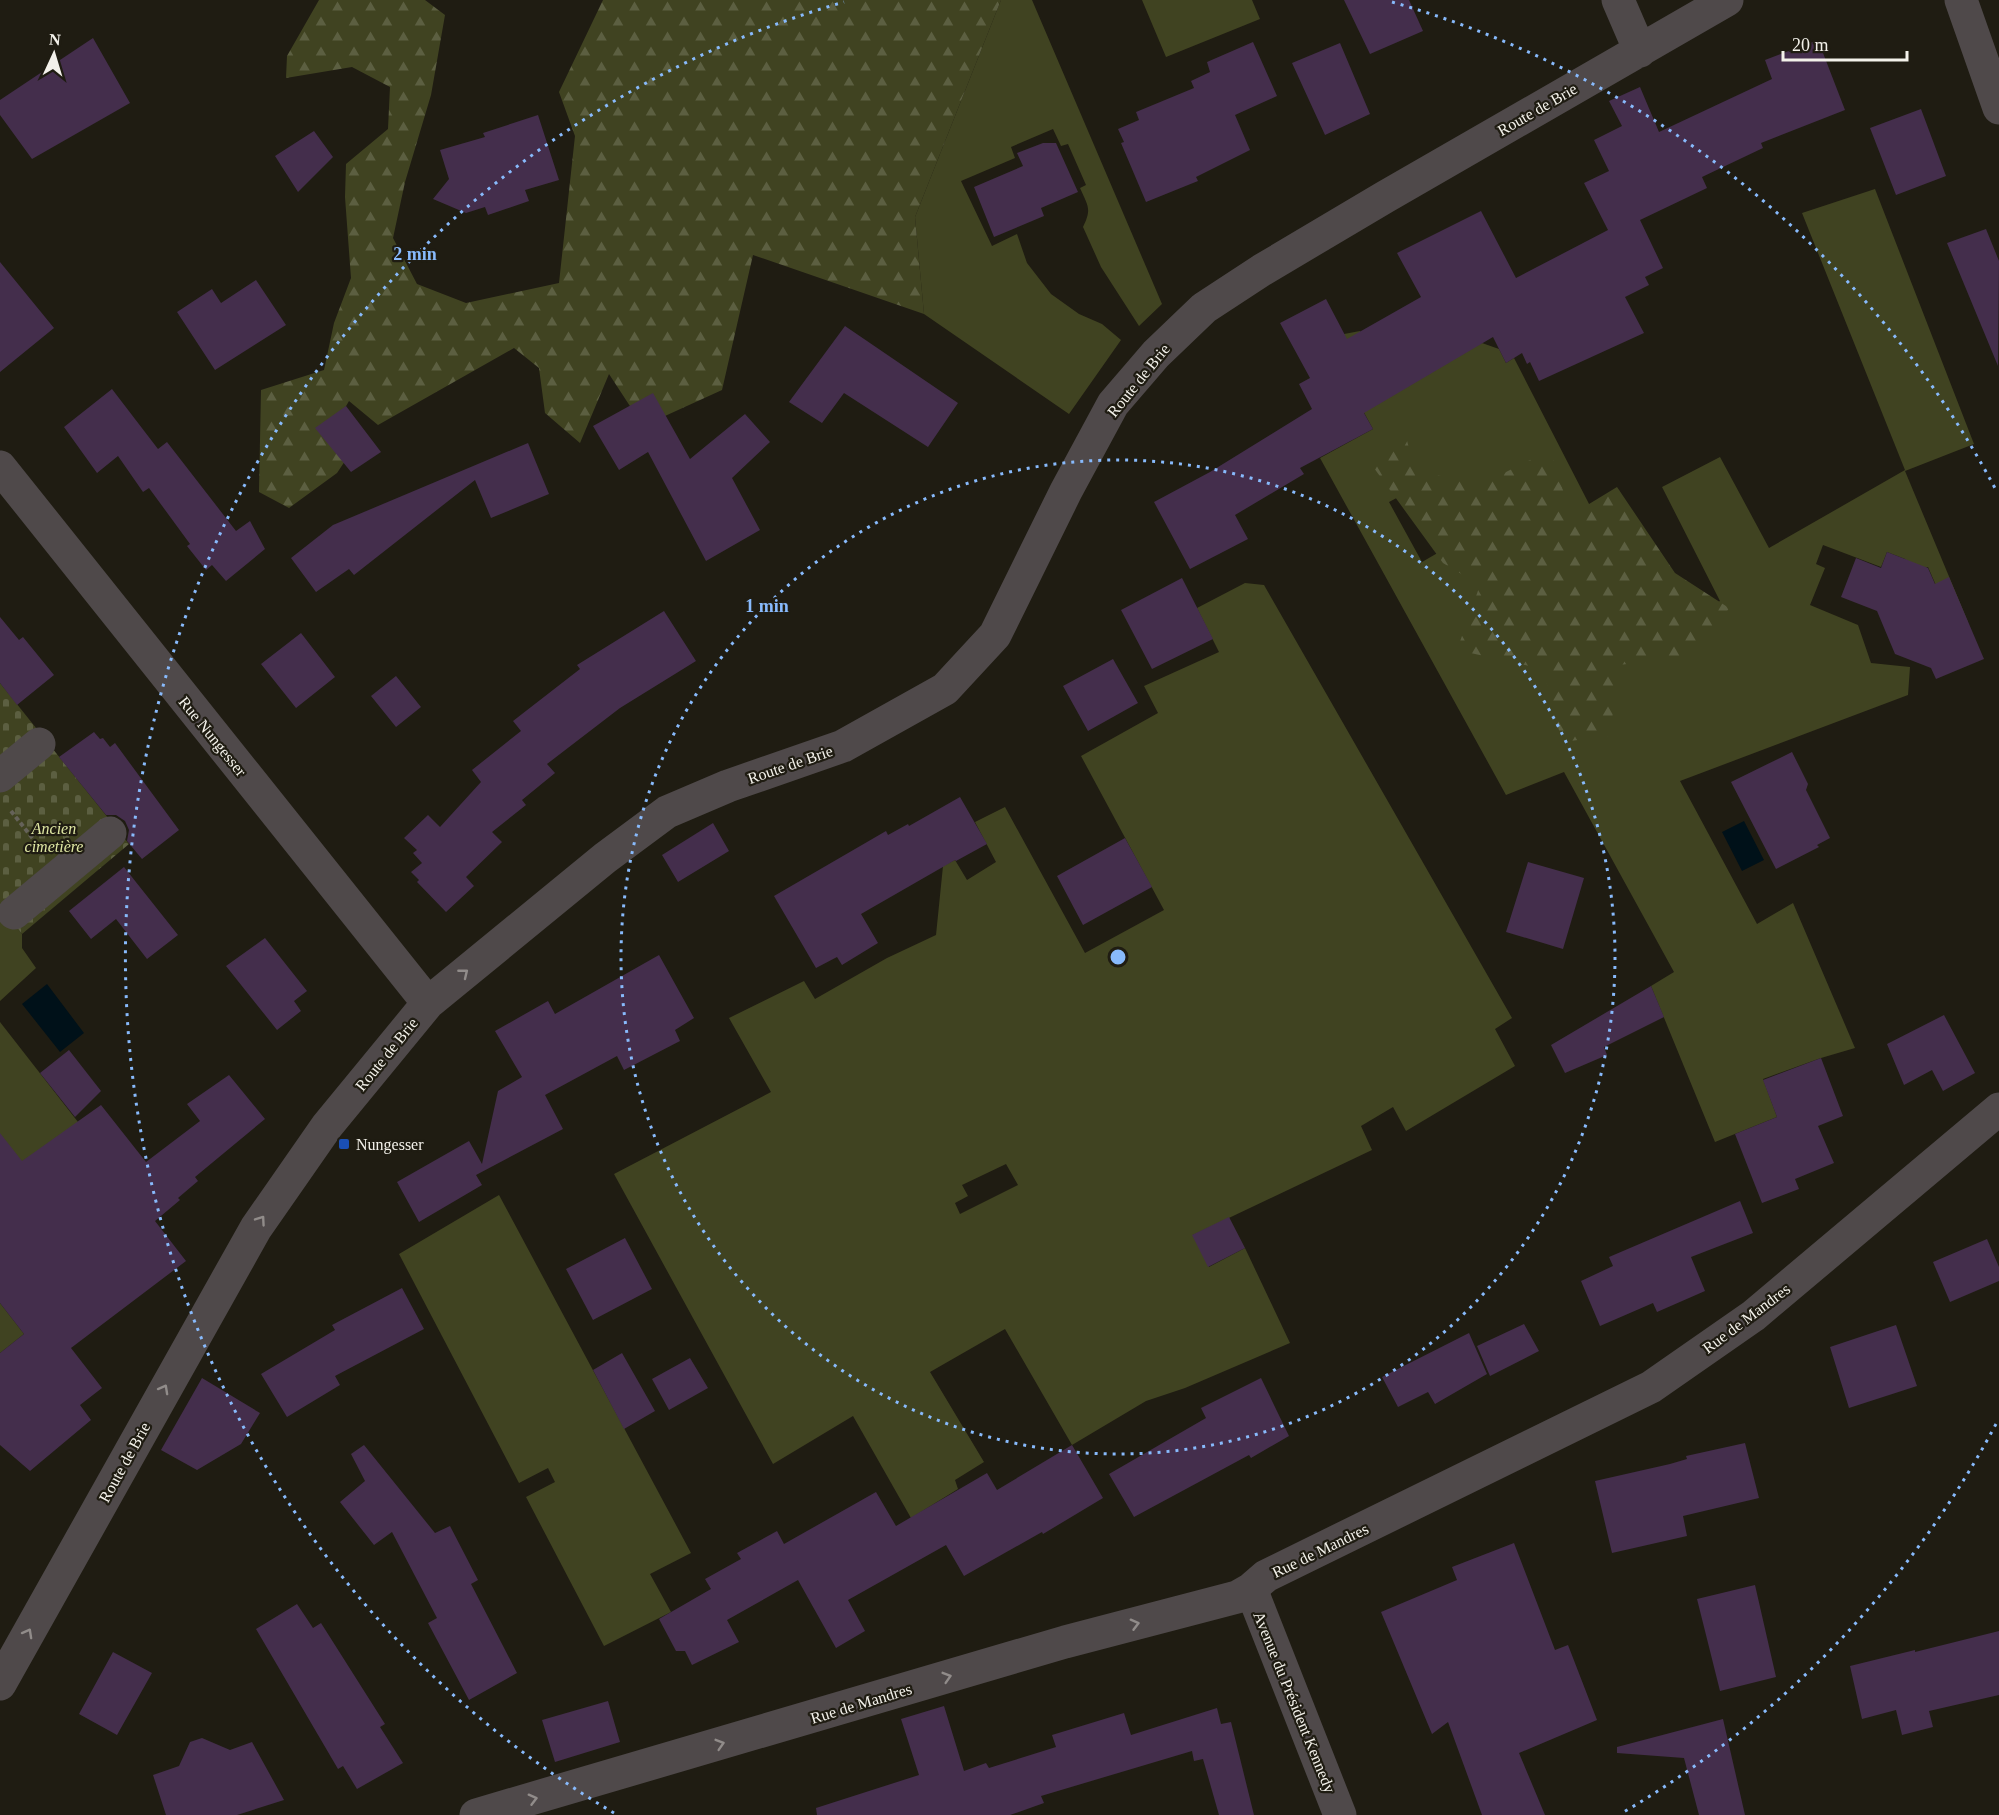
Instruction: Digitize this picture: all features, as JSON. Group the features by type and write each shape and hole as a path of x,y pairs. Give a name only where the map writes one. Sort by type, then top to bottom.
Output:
{"street":[{"path":"1618,0 1640,51"},
{"name":"Route de Brie","path":"0,1684 256,1228 327,1126 428,1003 605,858 667,812 728,786 843,746 945,688 995,635 1066,491 1113,404 1156,354 1204,309 1272,264 1727,0"},
{"path":"1961,0 1999,108"},
{"name":"Rue Nungesser","path":"0,467 428,1003"},
{"path":"3,790 39,744"},
{"path":"14,913 110,833"},
{"name":"Rue de Mandres","path":"476,1815 1065,1642 1237,1597 1266,1576 1651,1387 1753,1316 1999,1109"},
{"name":"Avenue du Président Kennedy","path":"1251,1589 1340,1815"}],"path":[{"path":"3,790 61,874"}],"green space":[{"path":"319,0 425,0 445,15 431,95 405,182 393,238 417,284 466,303 559,283 575,136 559,92 603,0 1001,0 915,217 924,314 753,255 722,390 643,426 609,374 580,443 545,413 539,368 514,348 378,425 349,401 332,430 355,446 337,473 289,508 259,492 261,390 324,370 334,323 351,278 345,197 346,164 388,129 390,87 352,67 286,78 287,56"},
{"path":"1001,0 1032,0 1162,304 1139,326 1101,267 1083,227 1088,208 1080,188 1086,185 1068,144 1061,146 1053,129 1011,147 1015,158 961,181 992,246 1017,234 1027,263 1051,294 1079,314 1102,324 1121,340 1069,414 924,314 915,217"},
{"path":"1142,0 1252,0 1260,19 1166,57"},
{"path":"1875,189 1974,444 1905,471 1968,622 1954,627 1928,567 1912,573 1905,559 1887,552 1881,567 1823,545 1816,564 1825,568 1810,605 1858,625 1871,663 1910,667 1908,695 1680,781 1757,924 1793,903 1855,1048 1763,1079 1777,1117 1715,1142 1651,986 1674,972 1564,772 1506,795 1320,458 1373,429 1327,345 1344,334 1360,331 1387,378 1482,343 1499,349 1506,363 1514,358 1658,638 1720,601 1662,487 1720,457 1769,548 1905,470 1802,213","holes":["1408,492 1441,551 1422,562 1389,502"]},
{"path":"1405,433 1415,471 1482,484 1550,450 1571,515 1617,487 1675,573 1729,608 1700,655 1619,665 1610,736 1562,742 1543,669 1457,650 1480,585 1443,563 1366,457"},
{"path":"1245,583 1264,585 1512,1018 1495,1029 1515,1066 1406,1131 1393,1107 1361,1126 1372,1150 1193,1235 1209,1267 1245,1248 1290,1343 1185,1388 1146,1401 1072,1445 1005,1329 930,1372 984,1462 955,1480 958,1489 911,1518 853,1416 773,1464 614,1174 771,1092 729,1018 804,981 815,999 887,958 936,935 943,866 955,860 967,880 996,862 975,822 1005,807 1085,953 1164,910 1081,756 1158,713 1144,686 1219,652 1197,608","holes":["1006,1164 1018,1185 960,1214 955,1203 968,1196 962,1185"]},
{"name":"Ancien cimetière","path":"0,683 129,844 22,934 0,906"},
{"path":"0,907 22,934 22,948 36,968 0,1001"},
{"path":"0,1022 117,1172 22,1161 0,1168"},
{"path":"499,1195 691,1553 650,1574 671,1612 604,1646 526,1497 555,1482 548,1468 519,1483 399,1254"},
{"path":"0,1303 24,1334 0,1353"}],"shaded area":[{"path":"1744,821 1764,860 1742,871 1722,832"},
{"path":"47,984 84,1033 60,1052 22,1004"}],"building":[{"path":"1344,0 1409,0 1423,31 1370,54"},
{"path":"93,38 130,103 32,159 0,115 0,100"},
{"path":"1818,40 1845,110 1761,143 1763,148 1702,177 1707,188 1640,220 1663,268 1645,277 1649,285 1625,297 1644,333 1539,381 1530,362 1527,364 1522,353 1506,363 1493,337 1364,413 1373,429 1300,468 1304,474 1235,515 1248,539 1190,569 1154,502 1210,472 1312,409 1299,384 1310,378 1280,323 1326,299 1347,339 1421,297 1397,253 1481,211 1516,278 1608,230 1584,183 1609,171 1594,140 1622,126 1609,101 1640,87 1659,132 1772,79 1765,60"},
{"path":"1253,42 1277,96 1235,115 1250,150 1196,177 1198,181 1146,202 1121,143 1124,142 1118,129 1139,120 1136,112 1194,88 1191,81 1210,72 1207,62"},
{"path":"1340,43 1370,114 1325,135 1292,63"},
{"path":"1921,109 1946,176 1896,195 1870,128"},
{"path":"538,115 559,180 525,190 529,201 488,215 485,207 466,213 433,199 449,179 440,150 485,137 483,133"},
{"path":"314,131 333,157 298,192 275,156"},
{"path":"1043,143 1056,143 1078,192 1041,208 1044,216 994,237 974,187 1023,166 1017,153"},
{"path":"1986,229 1999,261 1998,366 1947,243"},
{"path":"0,262 54,328 0,372"},
{"path":"256,280 286,325 215,370 177,312 212,289 221,303"},
{"path":"845,326 958,403 928,447 844,393 822,423 789,402"},
{"path":"112,389 158,449 167,442 236,531 250,521 265,549 226,581 212,565 206,570 187,546 190,544 149,488 143,492 118,456 97,473 64,427"},
{"path":"653,393 690,459 745,414 770,442 732,478 760,530 706,561 648,452 619,470 593,426"},
{"path":"346,406 381,452 351,472 315,428"},
{"path":"528,443 549,494 491,518 475,480 354,575 349,569 316,592 291,558 333,525"},
{"path":"1887,552 1928,568 1935,584 1949,577 1984,659 1936,679 1931,668 1895,654 1877,611 1841,597 1856,558 1881,568"},
{"path":"1182,578 1213,639 1152,669 1121,610"},
{"path":"664,611 696,661 620,708 547,764 555,773 522,800 526,805 492,832 502,842 466,877 474,886 446,912 417,882 419,880 411,872 422,863 413,853 417,850 404,838 428,815 440,827 481,782 472,770 521,731 513,721 580,669 577,665"},
{"path":"0,617 19,640 23,637 54,675 17,705 0,683"},
{"path":"301,633 335,677 296,708 261,664"},
{"path":"1113,659 1138,703 1088,731 1063,686"},
{"path":"396,676 421,707 396,727 371,696"},
{"path":"94,732 110,747 115,743 179,830 142,859 127,841 129,830 125,821 116,815 106,815 59,757"},
{"path":"1792,752 1808,784 1806,790 1830,838 1817,845 1819,847 1776,869 1731,782"},
{"path":"960,797 987,844 861,914 878,943 842,965 837,957 816,968 774,896 886,831 888,835 908,824 909,826"},
{"path":"713,823 729,851 678,882 662,855"},
{"path":"1125,838 1152,887 1083,925 1057,876"},
{"path":"1528,862 1584,878 1563,949 1506,932"},
{"path":"124,867 178,935 147,959 116,919 91,939 69,911"},
{"path":"265,938 307,991 294,1001 301,1011 277,1030 226,966"},
{"path":"659,955 694,1018 675,1030 680,1041 624,1070 617,1056 545,1095 563,1129 476,1175 482,1185 419,1222 397,1182 469,1141 482,1164 498,1091 522,1077 495,1031 548,1001 555,1014"},
{"path":"1651,986 1664,1017 1604,1047 1607,1055 1565,1073 1551,1045"},
{"path":"1944,1015 1975,1073 1943,1091 1932,1070 1904,1085 1887,1044"},
{"path":"69,1050 101,1091 75,1117 40,1073"},
{"path":"1821,1058 1843,1116 1818,1126 1834,1163 1795,1179 1799,1189 1762,1203 1735,1134 1777,1117 1763,1080"},
{"path":"229,1075 265,1119 195,1177 198,1181 155,1221 186,1261 71,1348 102,1388 80,1405 91,1420 30,1471 0,1445 0,1353 24,1334 0,1303 0,1133 22,1161 101,1105 146,1162 200,1121 187,1104"},
{"path":"1740,1201 1753,1233 1691,1257 1705,1291 1657,1312 1653,1303 1600,1326 1581,1281 1613,1266 1609,1257"},
{"path":"1229,1217 1245,1248 1208,1267 1192,1235"},
{"path":"625,1238 652,1289 593,1320 566,1269"},
{"path":"1987,1239 1999,1267 1999,1281 1950,1302 1933,1262"},
{"path":"402,1288 424,1329 335,1376 340,1385 287,1417 261,1374 335,1330 332,1325"},
{"path":"1524,1324 1539,1351 1490,1376 1477,1346"},
{"path":"1896,1325 1917,1386 1849,1408 1830,1347"},
{"path":"1469,1333 1487,1374 1435,1404 1428,1392 1398,1407 1382,1377"},
{"path":"622,1353 655,1411 624,1429 593,1370"},
{"path":"690,1358 708,1388 669,1410 652,1379"},
{"path":"202,1378 260,1413 241,1444 197,1470 161,1450"},
{"path":"1261,1378 1289,1436 1251,1458 1249,1455 1134,1517 1109,1474 1206,1418 1201,1408"},
{"path":"1745,1443 1759,1498 1683,1516 1687,1536 1612,1553 1595,1481 1670,1464 1687,1459 1686,1456"},
{"path":"364,1445 435,1533 450,1526 478,1580 471,1584 517,1673 469,1700 428,1623 437,1618 392,1532 374,1545 340,1502 365,1481 351,1454"},
{"path":"1072,1445 1103,1498 1043,1534 1042,1532 964,1576 946,1545 848,1600 865,1631 836,1648 798,1580 727,1620 739,1642 692,1665 685,1651 676,1651 659,1619 711,1589 705,1579 741,1559 737,1553 777,1531 784,1544 876,1492 896,1526 987,1473 997,1490"},
{"path":"1514,1543 1555,1650 1568,1645 1597,1720 1519,1753 1545,1815 1482,1815 1448,1722 1432,1734 1381,1612 1457,1580 1452,1567"},
{"path":"1755,1585 1776,1677 1720,1691 1697,1599"},
{"path":"297,1604 313,1628 321,1623 385,1724 380,1727 403,1763 357,1789 343,1766 338,1769 256,1629"},
{"path":"1999,1631 1999,1695 1929,1711 1933,1727 1902,1735 1896,1710 1862,1719 1850,1666"},
{"path":"113,1652 152,1673 117,1735 79,1714"},
{"path":"608,1701 620,1742 555,1762 542,1720"},
{"path":"944,1706 964,1771 986,1763 989,1768 1056,1747 1052,1735 1124,1713 1131,1735 1217,1708 1221,1724 1231,1722 1254,1815 1219,1815 1203,1759 1194,1761 1192,1751 1041,1796 1044,1803 1010,1815 817,1815 816,1808 919,1775 901,1719"},
{"path":"1723,1719 1745,1815 1699,1815 1684,1758 1617,1753 1617,1747"},
{"path":"202,1738 230,1750 252,1742 284,1800 237,1815 166,1815 153,1775 179,1766 190,1742"}],"place":[{"name":"Nungesser","path":"344,1144"}]}
